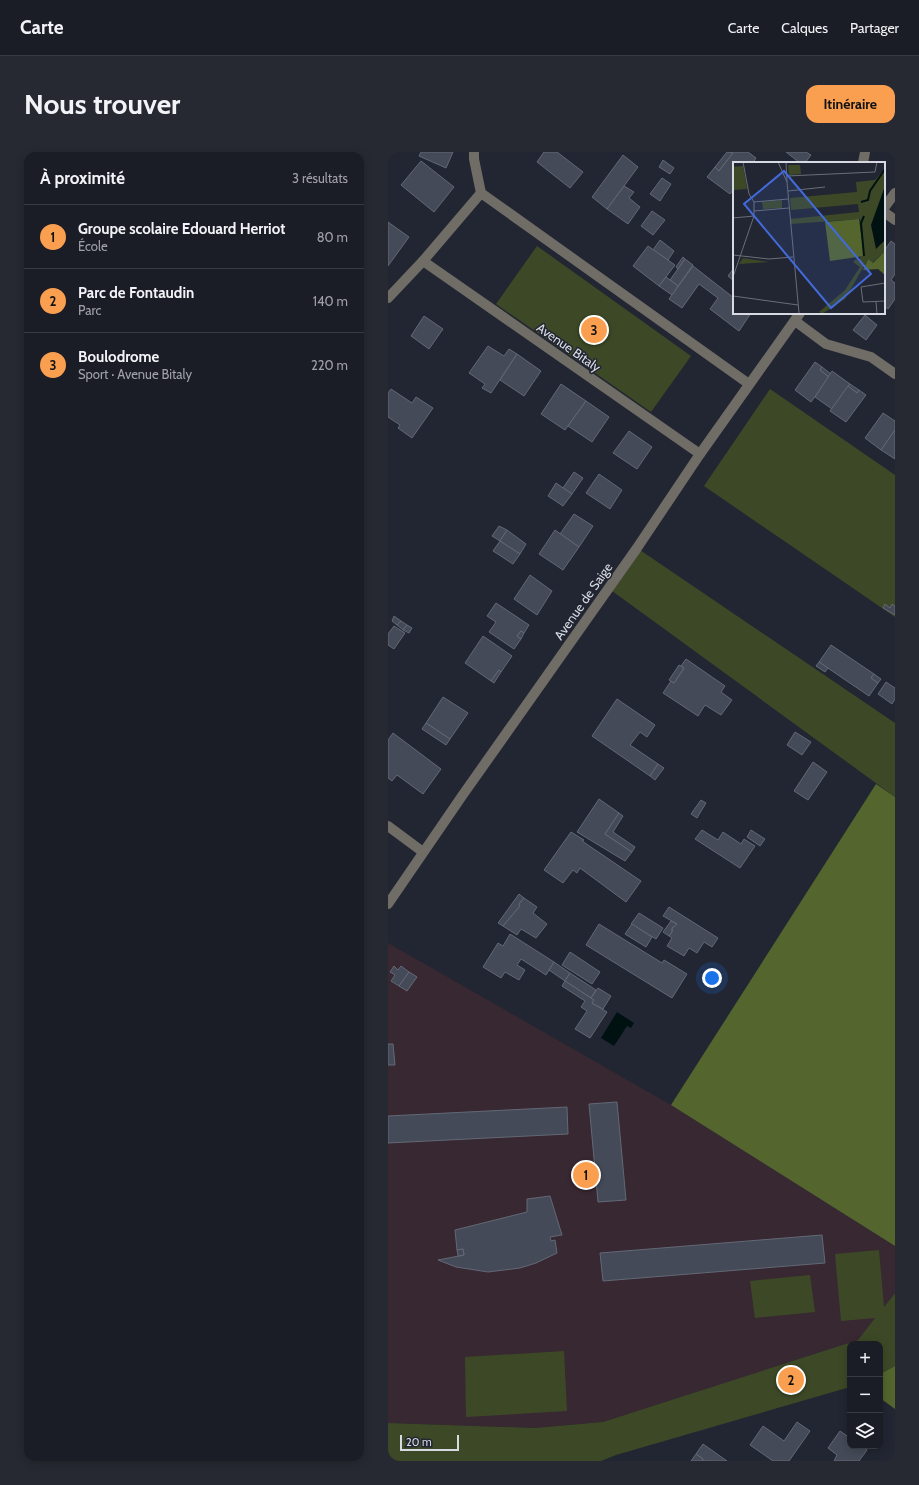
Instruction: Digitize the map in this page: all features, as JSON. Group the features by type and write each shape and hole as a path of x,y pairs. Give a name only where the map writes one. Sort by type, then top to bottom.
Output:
{"street":[{"path":"474,152 481,193 749,384"},
{"path":"863,162 865,152"},
{"path":"388,298 423,261 481,193"},
{"path":"885,207 895,193"},
{"path":"885,213 895,220"},
{"name":"Avenue Bitaly","path":"423,261 700,454"},
{"path":"798,317 826,344 871,357 895,374"},
{"name":"Avenue de Saige","path":"388,904 637,548 700,454 798,317"},
{"path":"388,826 423,852"}],"shaded area":[{"path":"388,943 671,1105 895,1246 895,1293 858,1340 847,1341 847,1344 603,1422 535,1428 388,1423"},
{"path":"617,1012 634,1023 631,1028 627,1026 614,1046 601,1038"}],"green space":[{"path":"537,246 691,356 651,412 496,304"},
{"path":"770,389 895,475 895,617 704,486"},
{"path":"637,548 895,723 895,797 608,588"},
{"path":"876,784 895,797 895,1246 671,1105"},
{"path":"879,1250 884,1307 895,1293 895,1366 883,1372 883,1341 855,1341 858,1340 875,1318 841,1321 835,1254"},
{"path":"810,1275 815,1312 755,1318 750,1281"},
{"path":"847,1344 847,1388 616,1455 601,1461 388,1461 388,1423 535,1428 603,1422"},
{"path":"564,1351 567,1411 466,1417 465,1357"},
{"path":"895,1366 895,1409 883,1400 883,1372"}],"building":[{"path":"421,152 453,152 446,168 419,156"},
{"path":"544,152 557,152 583,172 570,188 537,162"},
{"path":"727,152 733,153 719,171 715,167"},
{"path":"731,152 748,152 756,158 754,162 733,162 733,190 730,194 707,177 715,167 719,171 733,153"},
{"path":"786,152 806,152 811,155 806,162 799,162"},
{"path":"623,155 638,167 607,209 592,197"},
{"path":"663,160 674,168 670,174 659,167"},
{"path":"421,161 454,187 434,212 401,185"},
{"path":"662,178 671,184 660,201 650,194"},
{"path":"624,186 634,192 629,198 640,207 628,224 607,209"},
{"path":"652,211 665,220 653,235 641,226"},
{"path":"388,222 409,237 388,266"},
{"path":"660,240 674,251 668,260 653,250"},
{"path":"891,241 895,244 895,274 891,280 895,283 895,299 888,309 885,307 885,250"},
{"path":"648,246 675,265 659,286 633,266"},
{"path":"683,257 685,259 678,269 676,267"},
{"path":"685,259 693,265 678,286 670,280"},
{"path":"693,266 733,297 733,314 750,314 739,331 710,309 718,298 699,284 682,308 669,299"},
{"path":"733,269 733,280 728,276"},
{"path":"666,277 678,286 672,295 659,286"},
{"path":"865,315 877,325 866,340 853,330"},
{"path":"424,316 443,329 429,349 411,336"},
{"path":"488,346 504,356 509,349 517,354 491,393 482,388 485,384 469,373"},
{"path":"517,354 541,371 524,396 500,380"},
{"path":"815,362 822,367 820,370 829,377 811,402 795,390"},
{"path":"822,367 831,374 829,377 820,370"},
{"path":"832,371 850,384 832,409 815,397"},
{"path":"561,384 586,401 565,430 541,414"},
{"path":"850,384 859,390 857,393 848,386"},
{"path":"848,386 857,393 859,390 866,395 846,422 830,411"},
{"path":"391,389 412,403 416,397 433,408 412,438 398,428 400,425 388,417 388,393"},
{"path":"586,401 609,417 592,442 568,426"},
{"path":"883,413 895,421 895,430 881,450 865,438"},
{"path":"895,430 895,459 881,450"},
{"path":"629,431 652,447 637,469 613,453"},
{"path":"574,472 583,478 572,494 563,488"},
{"path":"599,474 622,490 610,509 586,493"},
{"path":"556,483 572,494 563,506 548,496"},
{"path":"574,514 593,526 579,547 560,534"},
{"path":"499,526 507,530 500,541 492,536"},
{"path":"507,530 526,544 520,554 500,541"},
{"path":"555,530 579,547 563,570 539,554"},
{"path":"500,541 520,554 513,564 493,551"},
{"path":"530,575 552,591 537,615 514,599"},
{"path":"496,603 529,625 524,633 521,631 517,636 521,639 514,649 489,632 496,622 487,616"},
{"path":"885,604 890,608 892,604 895,606 895,615 883,608"},
{"path":"394,616 401,621 397,625 392,621"},
{"path":"401,621 407,625 403,630 397,625"},
{"path":"407,625 412,628 409,633 403,630"},
{"path":"394,626 405,633 394,649 388,645 388,634"},
{"path":"521,631 524,633 521,639 517,636"},
{"path":"483,636 512,656 501,672 499,670 491,681 465,663"},
{"path":"831,645 874,674 871,678 878,683 869,696 819,662"},
{"path":"686,659 725,686 721,692 732,700 721,715 705,705 698,716 663,693 671,681 674,683 684,668 681,666"},
{"path":"819,662 828,668 825,672 816,666"},
{"path":"679,665 684,668 674,683 669,680"},
{"path":"499,670 501,672 494,683 491,681"},
{"path":"874,674 881,679 878,683 871,678"},
{"path":"886,682 895,688 895,699 892,704 878,694"},
{"path":"443,697 468,713 450,739 426,723"},
{"path":"617,699 655,725 647,737 640,732 630,745 658,764 650,776 592,736"},
{"path":"426,723 450,739 446,745 422,729"},
{"path":"795,732 811,742 802,755 787,745"},
{"path":"393,733 441,769 423,794 397,775 392,781 388,778 388,740"},
{"path":"813,762 827,772 808,800 794,791"},
{"path":"658,764 664,768 655,780 650,776"},
{"path":"599,799 619,813 605,834 632,852 625,861 577,832"},
{"path":"701,800 706,803 697,818 691,814"},
{"path":"619,813 623,816 613,832 635,847 632,852 605,834"},
{"path":"702,830 718,840 723,832 741,844 744,839 755,846 740,868 695,839"},
{"path":"751,830 765,839 760,846 747,837"},
{"path":"571,832 641,881 626,902 580,868 577,873 573,870 563,883 544,870"},
{"path":"519,894 524,898 519,904 520,906 503,926 498,923"},
{"path":"524,898 537,907 533,913 547,924 536,938 521,929 517,935 503,926 520,906 519,904"},
{"path":"669,907 718,938 712,947 704,942 697,953 689,948 684,956 667,946 672,938 669,936 672,932 672,928 677,924 663,916"},
{"path":"639,913 663,928 656,939 631,924"},
{"path":"671,921 677,924 672,928 672,932 669,936 663,932"},
{"path":"599,924 662,963 664,960 687,974 672,998 586,945"},
{"path":"632,924 652,937 646,947 625,934"},
{"path":"510,934 554,962 546,975 521,959 517,965 525,970 519,980 505,972 501,978 483,967 498,943 503,946"},
{"path":"570,952 600,972 592,984 562,965"},
{"path":"554,962 570,973 565,981 549,970"},
{"path":"394,966 398,970 401,966 409,972 399,986 391,981 395,975 390,972"},
{"path":"409,972 417,977 407,991 399,986"},
{"path":"570,973 596,990 591,998 565,981"},
{"path":"565,981 594,1000 592,1003 607,1012 590,1038 575,1029 587,1011 581,1007 585,1001 562,986"},
{"path":"598,988 611,996 603,1009 592,1003 594,1000 591,998"},
{"path":"388,1044 393,1044 395,1065 388,1065"},
{"path":"617,1102 626,1200 598,1202 589,1104"},
{"path":"567,1107 568,1134 388,1143 388,1116"},
{"path":"550,1196 562,1235 550,1237 551,1241 555,1240 557,1253 536,1263 520,1268 488,1272 456,1267 438,1260 464,1255 463,1249 457,1250 455,1230 527,1212 527,1199"},
{"path":"822,1235 825,1263 603,1281 600,1253"},
{"path":"463,1249 464,1255 458,1256 457,1250"},
{"path":"797,1422 810,1431 789,1461 773,1461 750,1445 763,1426 784,1441"},
{"path":"840,1431 847,1436 847,1449 867,1450 859,1461 834,1461 837,1455 828,1448"},
{"path":"703,1444 727,1461 702,1461 703,1459 696,1454"},
{"path":"696,1454 703,1459 702,1461 691,1461"}],"place":[{"name":"Boulodrome","path":"594,330"},
{"name":"Groupe scolaire Edouard Herriot","path":"586,1175"},
{"name":"Parc de Fontaudin","path":"791,1380"}]}
